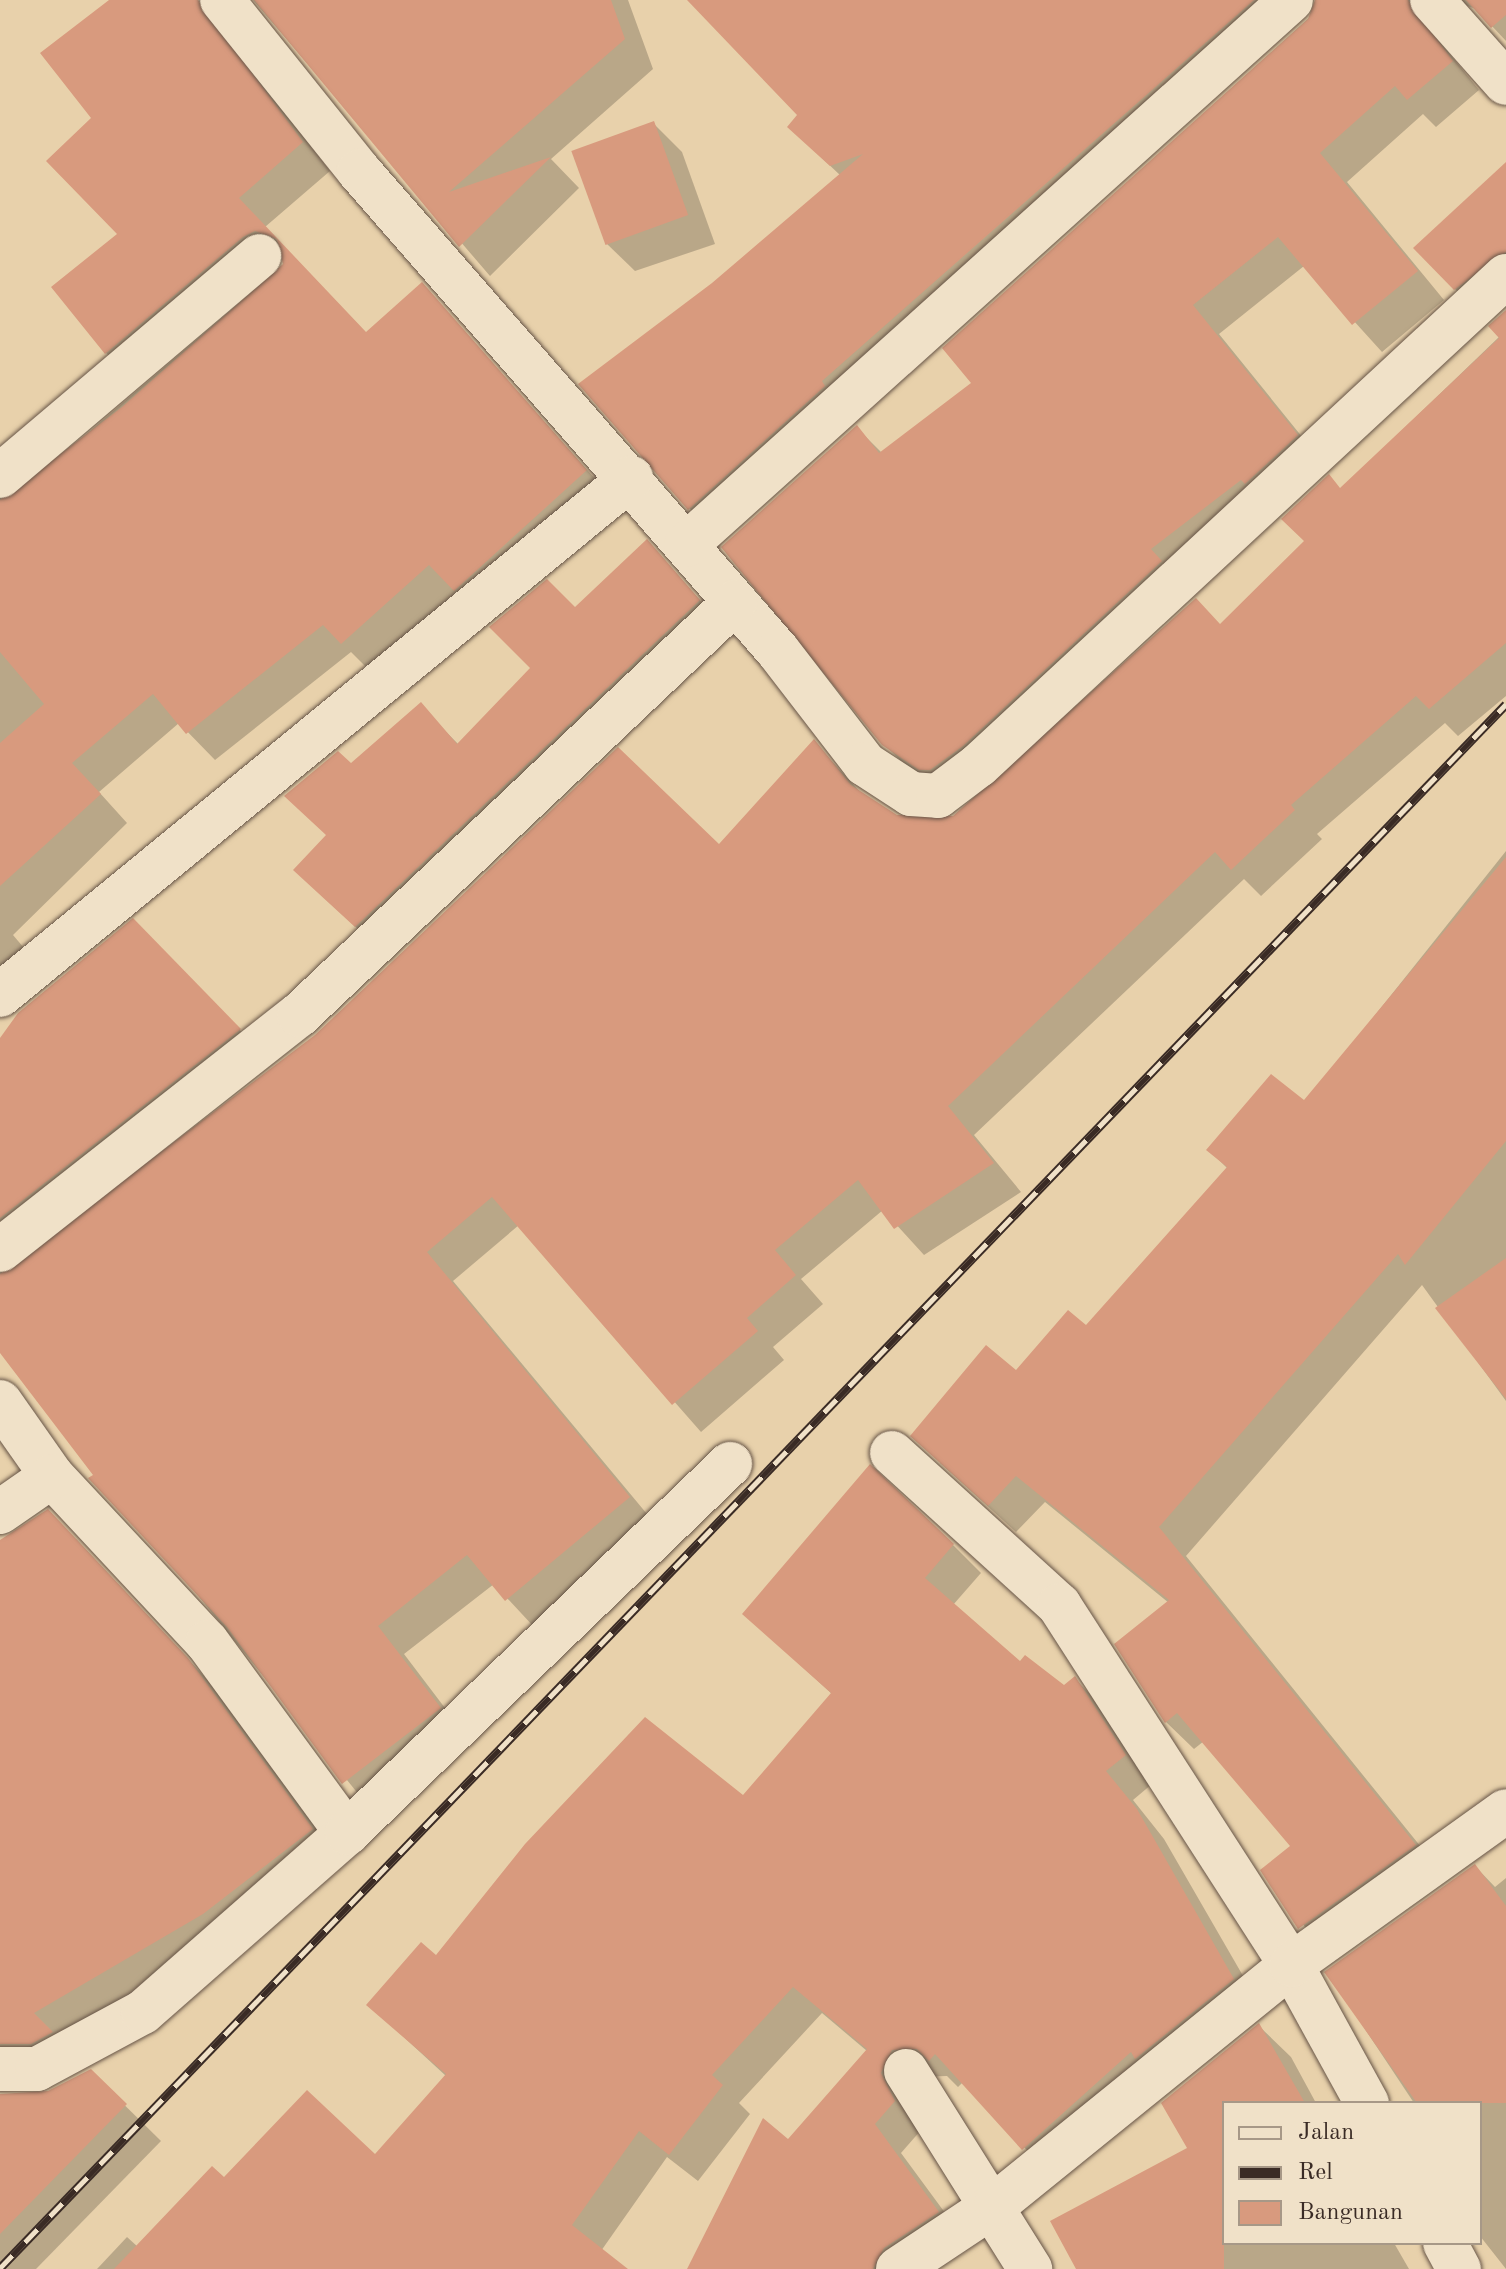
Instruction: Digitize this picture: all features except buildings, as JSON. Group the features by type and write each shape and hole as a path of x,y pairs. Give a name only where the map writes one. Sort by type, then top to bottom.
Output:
{"street":[{"path":"222,0 359,171 631,478 865,764 911,794 938,796 1506,276"},
{"path":"686,545 1291,0"},
{"path":"1432,0 1506,83"},
{"path":"0,476 259,256"},
{"path":"0,995 631,478"},
{"path":"0,1250 299,1015 735,602"},
{"path":"0,1402 52,1476 207,1642 347,1833"},
{"path":"892,1453 1059,1605 1291,1965 1366,2101"},
{"path":"0,2069 37,2069 143,2012 347,1833 730,1464"},
{"path":"0,1512 52,1476"},
{"path":"898,2269 996,2204 1291,1965 1506,1811"},
{"path":"906,2071 996,2204 1030,2269"},
{"path":"1446,2245 1459,2269"}],"railway":[{"path":"0,2268 1506,704"}]}
